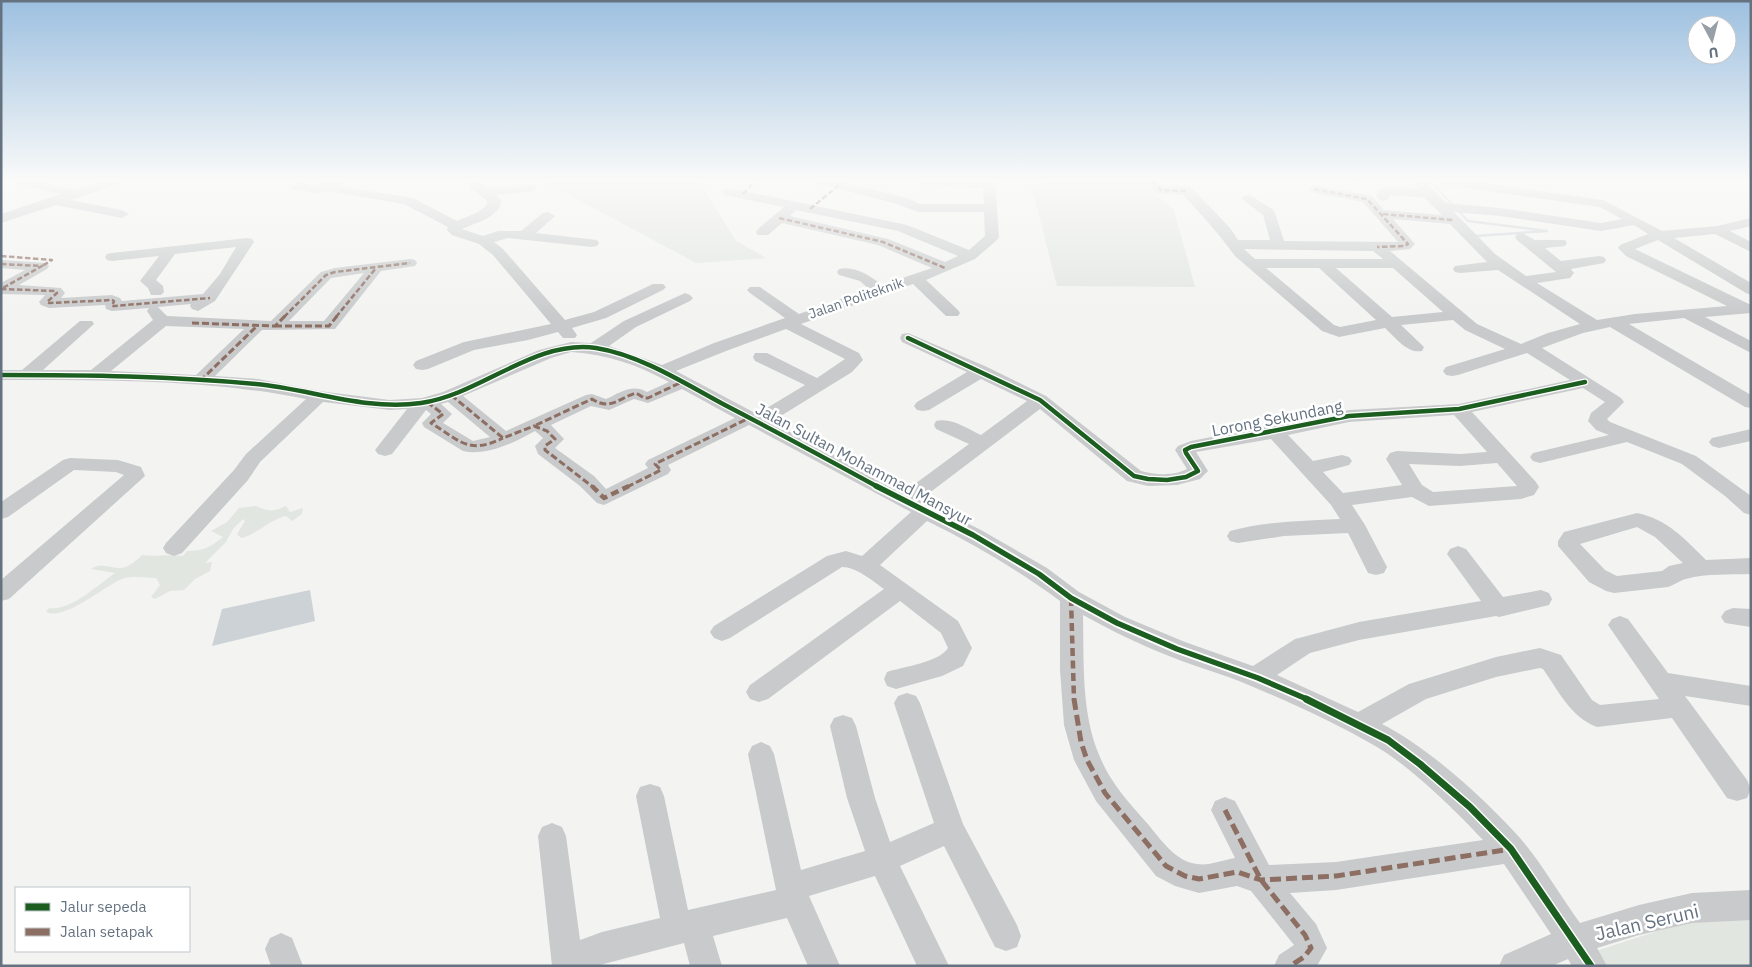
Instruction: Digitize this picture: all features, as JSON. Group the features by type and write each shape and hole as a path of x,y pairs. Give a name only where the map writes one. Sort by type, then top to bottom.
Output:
{"street":[{"path":"456,226 454,230 457,232 484,241 498,252 563,326 586,347 685,298"},
{"path":"524,236 536,226"},
{"path":"763,232 770,226"},
{"path":"814,226 883,242 945,268"},
{"path":"893,226 902,228 970,256"},
{"name":"Jalan Politeknik","path":"536,425 592,399 600,406 605,406 636,393 644,398 648,398 691,358 945,268 970,256 992,237 992,226"},
{"path":"1220,226 1232,244 1251,263 1328,328 1339,332 1388,322 1456,315"},
{"path":"1273,226 1278,245"},
{"path":"1232,244 1377,247 1400,247 1408,244 1393,226"},
{"path":"1462,226 1478,247 1501,265 1593,325"},
{"path":"1593,226 1606,226"},
{"path":"1644,226 1751,290"},
{"path":"1733,226 1717,230 1659,235 1624,249 1748,309"},
{"path":"1717,230 1751,248"},
{"path":"484,241 501,234 592,243"},
{"path":"1523,281 1567,274 1527,241 1560,243"},
{"path":"95,375 170,321 204,293 248,242 112,257"},
{"path":"1377,247 1471,327 1524,348 1610,397 1615,402 1598,417 1597,421 1603,426 1689,460 1742,489 1751,508"},
{"path":"168,254 148,281 155,286 153,298 170,321"},
{"path":"1,256 52,260 1,289 56,290 57,293 47,302 49,303 112,300 114,301 112,306 114,306 153,298 204,293"},
{"path":"1558,266 1599,260"},
{"path":"275,326 326,275 335,272 410,263"},
{"path":"1251,263 1397,264"},
{"path":"1,264 42,266"},
{"path":"1323,264 1416,347"},
{"path":"1460,269 1501,265"},
{"path":"170,321 257,326 329,326 376,268"},
{"path":"844,272 865,278 879,290"},
{"path":"915,278 952,313"},
{"path":"422,365 470,346 563,326 600,315 658,287"},
{"path":"385,450 424,403 443,414 431,423 470,447 491,444 536,425 555,439 545,446 545,450 587,481 604,498 661,470 655,464 753,420 853,363 854,356 791,321 755,290"},
{"path":"1452,371 1593,325 1748,309"},
{"path":"1688,314 1751,348"},
{"path":"1613,322 1751,403"},
{"path":"28,374 86,324"},
{"path":"200,381 257,326"},
{"path":"872,559 915,506 982,443 1040,400 908,338"},
{"name":"Jalan Sultan Mohammad Mansyur","path":"1,375 95,375 258,384 319,396 390,405 424,403 450,395 537,358 586,347 613,352 672,376 980,539 1039,574 1070,598 1117,623 1147,637 1258,678 1359,724 1388,740 1420,764 1470,807 1512,849 1591,966"},
{"path":"761,357 818,384"},
{"path":"923,406 981,371"},
{"name":"Lorong Sekundang","path":"1040,400 1134,476 1143,480 1186,478 1196,474 1198,471 1197,466 1186,453 1187,448 1349,416 1459,409 1585,382"},
{"path":"450,395 503,438"},
{"path":"174,548 241,475 254,458 319,396"},
{"path":"1459,409 1529,487 1521,492 1429,499 1415,490 1396,459 1397,457 1460,460 1501,457"},
{"path":"943,425 982,443"},
{"path":"1275,432 1338,500 1355,526 1376,566"},
{"path":"1719,442 1751,435"},
{"path":"1540,457 1629,436"},
{"path":"1311,470 1324,464 1342,461"},
{"path":"1,512 10,499 70,464 118,466 134,472 135,476 1,593"},
{"path":"1338,500 1415,490"},
{"path":"1701,568 1656,526 1646,520 1637,520 1572,537 1569,541 1569,546 1598,576 1614,585 1655,582 1668,579 1677,572 1701,568 1751,566"},
{"path":"1238,536 1284,530 1355,526"},
{"path":"1458,554 1498,608"},
{"path":"722,632 818,573 829,563 847,559 872,559 899,590 950,627 960,648 954,659 933,669 901,691 950,829 1006,936"},
{"path":"759,692 899,590"},
{"path":"1070,598 1075,712 1080,735 1095,774 1112,802 1166,866 1174,872 1199,879 1237,872 1261,880 1336,876 1512,849"},
{"path":"1258,678 1262,672 1303,646 1359,631 1542,599"},
{"path":"1620,625 1736,789"},
{"path":"1359,724 1418,691 1496,667 1540,658 1552,662 1583,708 1597,716 1679,707"},
{"path":"1662,682 1751,696"},
{"path":"843,726 861,798 882,860 933,966"},
{"path":"761,754 793,895 824,966"},
{"path":"650,796 685,926 706,966"},
{"path":"1225,810 1261,880 1305,935 1310,945 1311,948 1304,957 1290,966"},
{"path":"552,836 567,964 602,948 780,904 828,877 882,860 950,829"},
{"name":"Jalan Seruni","path":"1515,966 1574,940 1639,920 1692,908 1751,905"}],"shaded area":[{"path":"627,226 727,226 736,241 766,258 696,263"},
{"path":"1042,226 1178,226 1195,287 1057,286"},
{"path":"256,506 271,511 286,506 290,512 303,508 302,514 292,521 286,516 280,518 241,538 237,534 245,521 243,519 233,529 226,542 205,563 212,562 210,571 195,579 184,590 170,591 155,599 151,597 160,585 156,578 130,577 114,583 84,602 63,612 46,612 49,608 57,608 74,602 115,573 91,569 102,565 122,568 130,565 142,555 183,556 187,551 206,548 223,537 211,531 227,522 239,508"},
{"path":"310,590 315,621 212,646 222,609"},
{"path":"1751,911 1751,966 1607,966 1596,951 1716,912"}],"waterway":[{"path":"1476,236 1547,231 1509,226"}],"marked path":[{"path":"814,226 883,242 945,268"},
{"path":"1377,247 1405,246 1408,244 1392,226"},
{"path":"1,256 52,260 42,266"},
{"path":"192,323 275,326 326,275 335,272 410,263"},
{"path":"1,264 42,266 1,289 56,291 57,293 47,302 49,303 112,300 114,301 112,306 114,306 210,298"},
{"path":"275,326 329,326 376,268"},
{"path":"200,381 257,326"},
{"path":"536,425 592,399 604,405 614,403 636,393 644,398 648,398 682,382"},
{"path":"451,395 503,438 534,426 547,431 555,439 545,446 545,450 587,481 604,498 661,470 655,464 749,418"},
{"path":"427,402 443,414 431,423 470,447 491,444 503,438"},
{"path":"1071,598 1073,689 1077,725 1087,760 1105,793 1166,866 1185,876 1199,879 1237,872 1261,880 1336,876 1511,849"},
{"path":"1225,810 1261,880 1305,935 1311,948 1304,957 1290,966"}],"cycle path":[{"path":"908,338 1040,400 1134,476 1157,480 1177,479 1193,475 1198,471 1185,450 1191,447 1349,416 1459,409 1585,382"},
{"path":"1,375 95,375 258,384 319,396 390,405 422,403 449,396 545,354 571,347 595,348 613,352 662,371 905,501 973,535 1039,574 1071,598 1117,623 1177,649 1258,678 1316,703 1388,740 1420,764 1470,807 1511,849 1591,966"}]}
